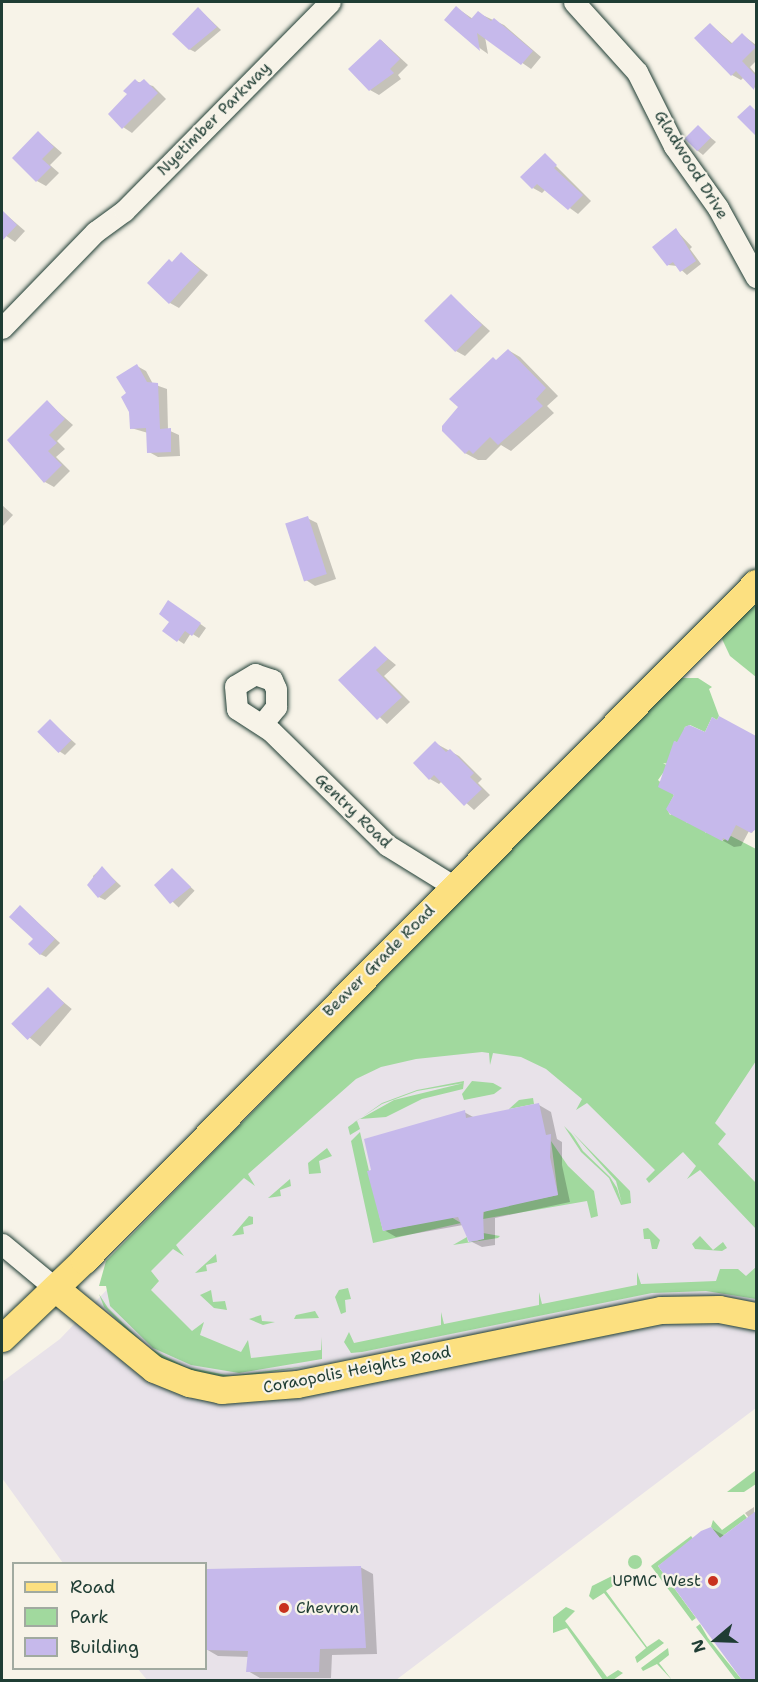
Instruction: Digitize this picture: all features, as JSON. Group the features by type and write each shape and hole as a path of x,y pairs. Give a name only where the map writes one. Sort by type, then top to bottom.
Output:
{"main road":[{"name":"Beaver Grade Road","path":"2,1338 55,1288 756,583"},
{"name":"Coraopolis Heights Road","path":"55,1288 153,1368 189,1383 221,1390 297,1384 644,1312 688,1307 756,1316"}],"street":[{"name":"Nyetimber Parkway","path":"2,328 94,232 114,201 310,2"},
{"name":"Nyetimber Parkway","path":"94,232 124,211 330,2"},
{"name":"Gladwood Drive","path":"574,2 637,72 671,140 718,208 756,278"},
{"name":"Gentry Road","path":"263,723 387,845 453,886"},
{"name":"Coraopolis Heights Road","path":"2,1244 55,1288"}],"shaded area":[{"path":"355,1029 756,1048 756,1408 396,1680 147,1680 139,1670 207,1670 207,1562 62,1562 2,1478 2,1382 60,1339"}],"green space":[{"path":"756,597 756,677 730,656 722,639 724,632"},
{"path":"679,678 698,678 712,687 709,689 719,716 717,720 712,717 705,732 690,725 685,727 680,744 674,741 679,746 670,764 663,763 668,766 658,780 674,795 667,809 670,815 673,813 686,819 686,823 688,820 706,829 705,833 708,830 721,837 722,841 731,836 756,849 756,1061 715,1123 726,1134 718,1144 756,1183 756,1229 700,1170 687,1179 696,1166 683,1152 649,1183 646,1179 655,1170 587,1103 576,1110 582,1099 546,1069 521,1057 493,1053 490,1065 489,1053 482,1052 416,1059 381,1067 356,1079 248,1174 255,1186 244,1178 176,1245 184,1256 173,1249 151,1271 159,1281 151,1290 192,1331 204,1322 200,1335 241,1352 248,1340 251,1358 321,1350 322,1337 322,1359 239,1373 191,1365 153,1348 110,1306 106,1286 99,1286 106,1261"},
{"path":"464,1081 464,1083 417,1091 382,1104 362,1117 382,1103 417,1090"},
{"path":"472,1081 493,1083 502,1088 494,1094 464,1100 462,1094"},
{"path":"464,1083 463,1089 422,1099 386,1117 360,1119 394,1100"},
{"path":"533,1098 534,1104 509,1109 519,1100"},
{"path":"357,1121 360,1129 350,1135 348,1127"},
{"path":"564,1126 583,1151 610,1177 617,1188 622,1204 616,1181 572,1132 630,1191 631,1203 621,1205 609,1178 581,1152"},
{"path":"360,1132 383,1231 451,1217 461,1223 373,1243 351,1141"},
{"path":"551,1141 568,1166 594,1191 598,1216 591,1218 587,1201 483,1219 484,1212 490,1209 558,1195"},
{"path":"327,1148 332,1156 319,1161 321,1173 309,1174 308,1163"},
{"path":"290,1179 291,1186 280,1190 281,1196 268,1198"},
{"path":"249,1216 253,1217 253,1224 243,1227 244,1234 232,1236"},
{"path":"648,1228 660,1240 657,1249 652,1249 650,1239 644,1239 643,1229"},
{"path":"483,1233 500,1236 498,1238 453,1245 467,1237 468,1242 477,1241 484,1238"},
{"path":"700,1236 713,1250 723,1242 727,1248 722,1251 695,1249 692,1244"},
{"path":"216,1254 217,1262 206,1265 207,1271 195,1273"},
{"path":"756,1267 756,1299 706,1291 652,1293 362,1352 351,1353 344,1342 349,1332 354,1343 441,1325 441,1312 444,1324 539,1305 539,1292 542,1304 637,1285 637,1272 641,1284 716,1281 720,1269 738,1269 746,1276"},
{"path":"348,1288 351,1299 345,1300 346,1312 341,1314 335,1297 339,1290"},
{"path":"211,1290 213,1302 225,1301 227,1310 214,1308 200,1295"},
{"path":"99,1294 108,1308 147,1347 186,1367 231,1376 314,1365 232,1378 196,1372 161,1358 141,1344 104,1307"},
{"path":"315,1311 319,1318 294,1319 296,1315"},
{"path":"261,1315 262,1321 275,1322 263,1325 249,1319"},
{"path":"756,1470 756,1484 744,1492 727,1492"},
{"path":"744,1514 747,1518 720,1538 711,1527 713,1520 722,1530"},
{"path":"691,1536 694,1540 658,1566 696,1618 692,1621 651,1566"},
{"path":"635,1555 640,1557 642,1562 640,1567 635,1569 630,1567 628,1562 630,1557"},
{"path":"612,1576 617,1583 606,1591 647,1647 659,1639 664,1643 637,1663 635,1657 646,1648 604,1593 593,1600 589,1596 592,1586"},
{"path":"566,1607 575,1611 565,1621 607,1677 618,1670 623,1673 613,1680 603,1680 567,1628 553,1633 553,1617"},
{"path":"700,1624 708,1638 742,1680 736,1680 696,1627"},
{"path":"668,1648 669,1655 659,1663 672,1680 657,1664 643,1671 641,1668"}],"building":[{"path":"456,6 471,19 478,11 491,21 494,18 533,51 521,65 477,33 480,51 444,20"},
{"path":"198,7 217,27 189,50 172,34"},
{"path":"710,23 731,44 742,33 756,47 742,61 756,76 754,90 736,71 731,76 694,38"},
{"path":"380,39 400,59 390,69 394,73 369,91 348,69"},
{"path":"135,79 139,83 144,79 158,93 122,129 108,114 127,94 123,91"},
{"path":"750,105 756,111 756,136 737,117"},
{"path":"698,125 711,138 697,151 685,138"},
{"path":"38,131 54,147 42,159 51,167 36,182 12,158"},
{"path":"545,153 557,165 554,168 583,195 568,210 537,184 532,189 520,177"},
{"path":"2,210 17,225 2,241"},
{"path":"676,228 696,261 680,272 673,262 667,266 652,247"},
{"path":"181,252 200,270 169,304 147,283 169,259 172,262"},
{"path":"451,294 482,325 455,352 424,321"},
{"path":"508,349 546,388 536,399 543,406 498,445 490,437 473,454 469,450 465,454 442,431 442,426 458,407 449,399 493,357 496,360"},
{"path":"137,364 147,382 158,383 160,429 171,428 171,452 147,453 146,428 130,429 129,412 121,397 126,393 116,377"},
{"path":"47,400 65,419 49,435 57,443 48,451 62,465 44,483 7,440"},
{"path":"308,516 327,574 304,581 285,523"},
{"path":"168,600 201,623 192,636 185,631 177,642 162,631 169,622 159,614"},
{"path":"375,646 388,659 376,670 402,697 377,720 338,680"},
{"path":"719,716 756,736 756,829 751,833 736,825 728,841 723,838 722,841 670,814 666,809 674,795 658,787 674,741 677,742 685,727 689,725 705,732 712,717 717,720"},
{"path":"50,719 71,740 58,753 37,732"},
{"path":"435,741 446,752 450,749 474,773 470,777 482,789 464,806 434,775 429,780 413,763"},
{"path":"102,866 116,882 98,898 87,885"},
{"path":"172,868 191,887 170,904 154,885"},
{"path":"20,905 55,939 40,955 28,944 33,939 9,917"},
{"path":"48,987 64,1003 27,1040 11,1024"},
{"path":"539,1103 546,1135 551,1134 550,1157 558,1195 483,1212 484,1239 469,1242 458,1217 383,1231 367,1171 371,1170 364,1139 465,1110 466,1118"},
{"name":"UPMC West","path":"756,1511 756,1680 742,1680 658,1566 701,1531 711,1527 720,1538"},
{"name":"Chevron","path":"361,1566 366,1648 320,1649 319,1672 246,1672 248,1651 207,1650 207,1569"}],"place":[{"name":"UPMC West","path":"713,1581"},
{"name":"Chevron","path":"284,1608"}]}
